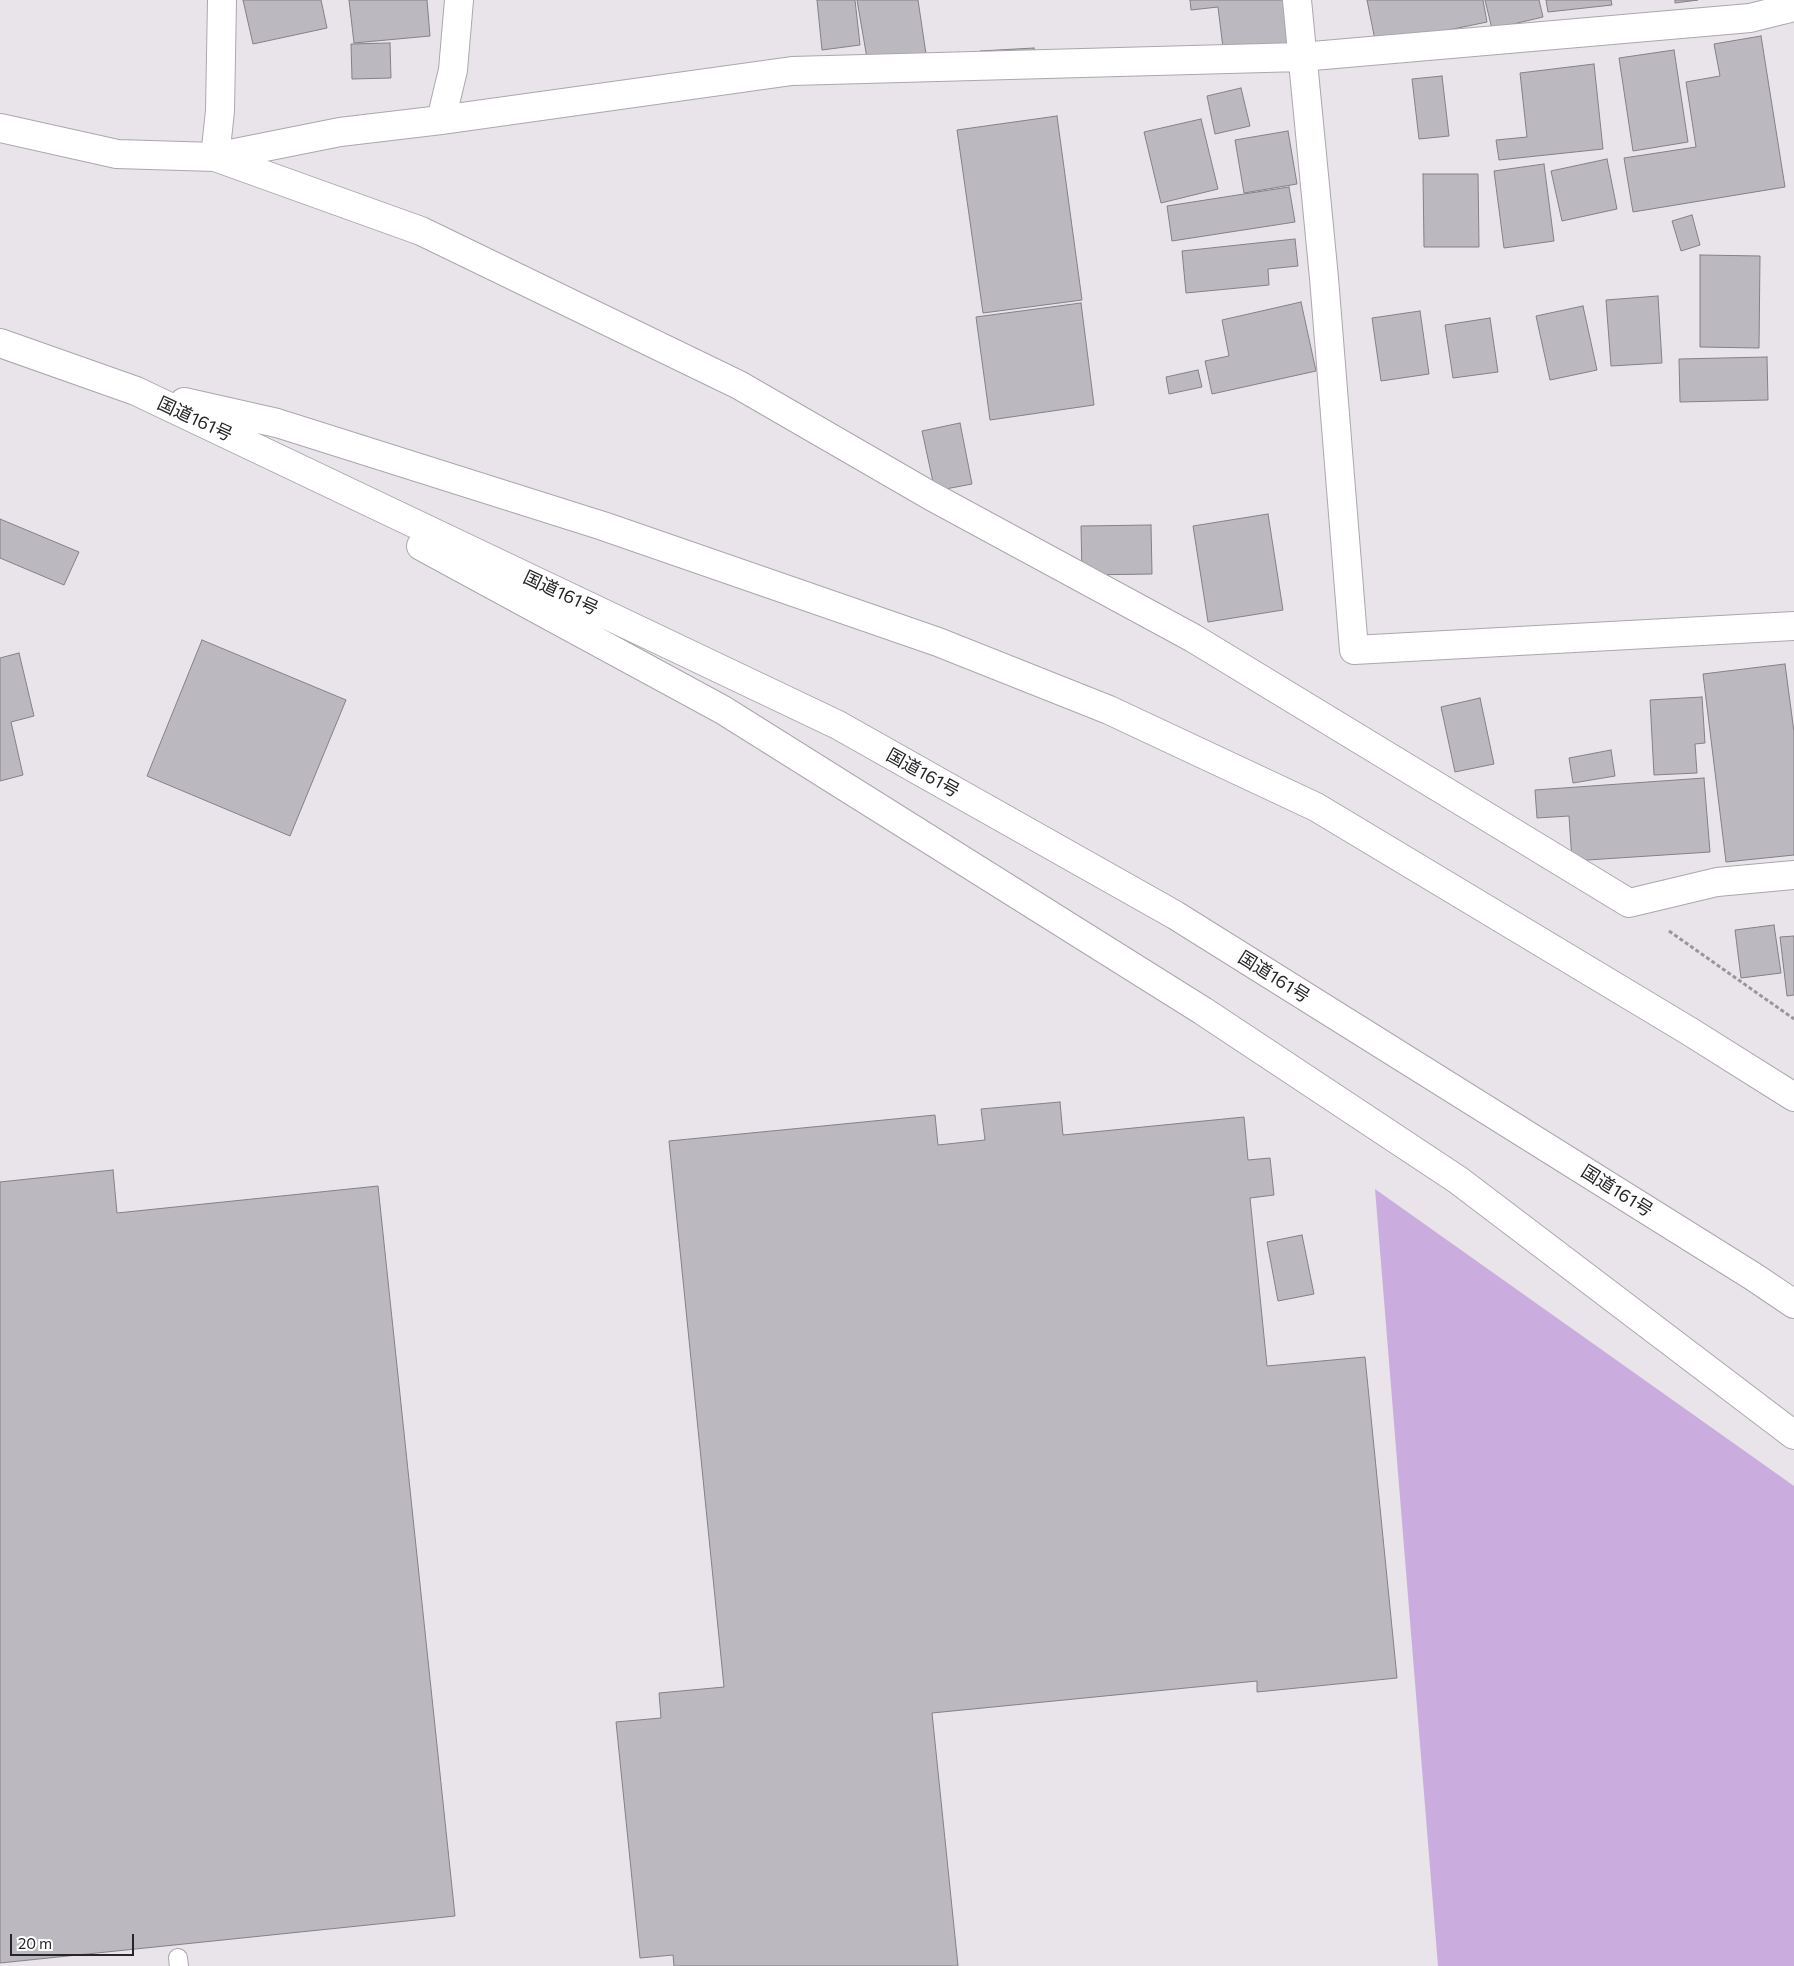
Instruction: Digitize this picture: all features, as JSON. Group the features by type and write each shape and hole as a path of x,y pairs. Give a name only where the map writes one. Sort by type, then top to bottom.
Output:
{"main road":[{"path":"215,157 220,111 222,0"},
{"path":"442,120 453,70 459,0"},
{"path":"1297,0 1324,288 1354,650 1794,626"},
{"path":"0,128 117,154 215,157 340,132 442,120 792,70 1301,57 1750,18 1794,7"},
{"path":"215,157 421,231 739,385 930,496 1193,638 1630,903 1717,882 1794,875"},
{"name":"国道161号","path":"0,343 136,391 838,725 1175,915 1754,1277 1794,1304"},
{"path":"136,391 277,423 603,526 938,642 1109,710 1316,807 1672,1021 1794,1097"},
{"path":"136,391 723,710 1195,1006 1458,1180 1794,1435"}],"path":[{"path":"1630,903 1794,1019"}],"shaded area":[{"path":"1375,1189 1794,1486 1794,1966 1438,1966"}],"building":[{"path":"243,0 321,0 327,28 253,44"},
{"path":"349,0 427,0 430,36 354,43"},
{"path":"817,0 855,0 860,45 822,50"},
{"path":"857,0 918,0 926,54 868,64"},
{"path":"1190,0 1286,0 1292,48 1224,56 1218,7 1191,10"},
{"path":"1367,0 1483,0 1487,22 1376,45"},
{"path":"1485,0 1539,0 1543,17 1492,29"},
{"path":"1546,0 1611,0 1612,5 1548,12"},
{"path":"1675,0 1698,0 1675,3"},
{"path":"1761,36 1785,187 1633,212 1624,158 1696,147 1686,82 1720,76 1714,44"},
{"path":"390,43 391,78 352,79 351,44"},
{"path":"1034,48 1035,60 981,63 980,51"},
{"path":"1674,50 1688,142 1633,151 1619,58"},
{"path":"1594,64 1603,149 1499,160 1496,140 1527,137 1520,73"},
{"path":"1442,76 1449,136 1419,139 1412,79"},
{"path":"1241,88 1250,126 1215,134 1207,96"},
{"path":"1057,116 1082,300 983,313 957,130"},
{"path":"1201,119 1218,189 1161,203 1144,132"},
{"path":"1288,131 1297,184 1244,193 1235,140"},
{"path":"1607,159 1617,209 1562,221 1551,171"},
{"path":"1544,164 1554,241 1504,248 1494,171"},
{"path":"1423,174 1478,174 1479,247 1424,247"},
{"path":"1289,187 1295,222 1172,241 1167,206"},
{"path":"1692,215 1700,245 1681,251 1672,221"},
{"path":"1295,239 1298,266 1268,269 1269,285 1186,293 1182,251"},
{"path":"1700,255 1760,256 1759,348 1700,347"},
{"path":"1658,296 1662,363 1611,366 1606,300"},
{"path":"1301,302 1316,371 1212,394 1205,361 1229,356 1222,320"},
{"path":"1081,303 1094,405 990,420 976,317"},
{"path":"1583,306 1597,370 1550,380 1536,316"},
{"path":"1420,311 1429,374 1381,381 1372,318"},
{"path":"1490,318 1498,372 1453,378 1445,325"},
{"path":"1767,357 1768,400 1680,402 1679,359"},
{"path":"1198,370 1202,387 1169,394 1166,377"},
{"path":"960,423 972,484 935,491 922,431"},
{"path":"1268,514 1283,610 1208,622 1193,526"},
{"path":"0,519 79,552 64,585 0,558"},
{"path":"1151,525 1152,574 1082,575 1081,526"},
{"path":"202,640 346,700 290,836 147,776"},
{"path":"19,653 34,716 11,722 23,775 0,781 0,658"},
{"path":"1785,664 1794,732 1794,855 1726,862 1703,674"},
{"path":"1702,697 1705,743 1695,744 1697,773 1654,775 1650,700"},
{"path":"1480,698 1494,764 1455,772 1441,707"},
{"path":"1611,750 1615,776 1573,783 1569,758"},
{"path":"1704,778 1710,852 1572,861 1569,816 1537,818 1535,790"},
{"path":"1774,925 1781,973 1741,978 1735,930"},
{"path":"1794,936 1794,995 1787,996 1780,937"},
{"path":"1060,1102 1063,1135 1244,1117 1248,1160 1270,1158 1274,1195 1250,1198 1267,1366 1365,1357 1397,1678 1257,1692 1257,1681 932,1713 958,1966 674,1966 673,1955 640,1958 616,1722 661,1718 659,1693 724,1687 669,1141 935,1115 938,1145 985,1140 981,1109"},
{"path":"113,1170 117,1213 378,1186 455,1916 0,1963 0,1182"},
{"path":"1302,1235 1314,1294 1278,1301 1267,1242"}]}
